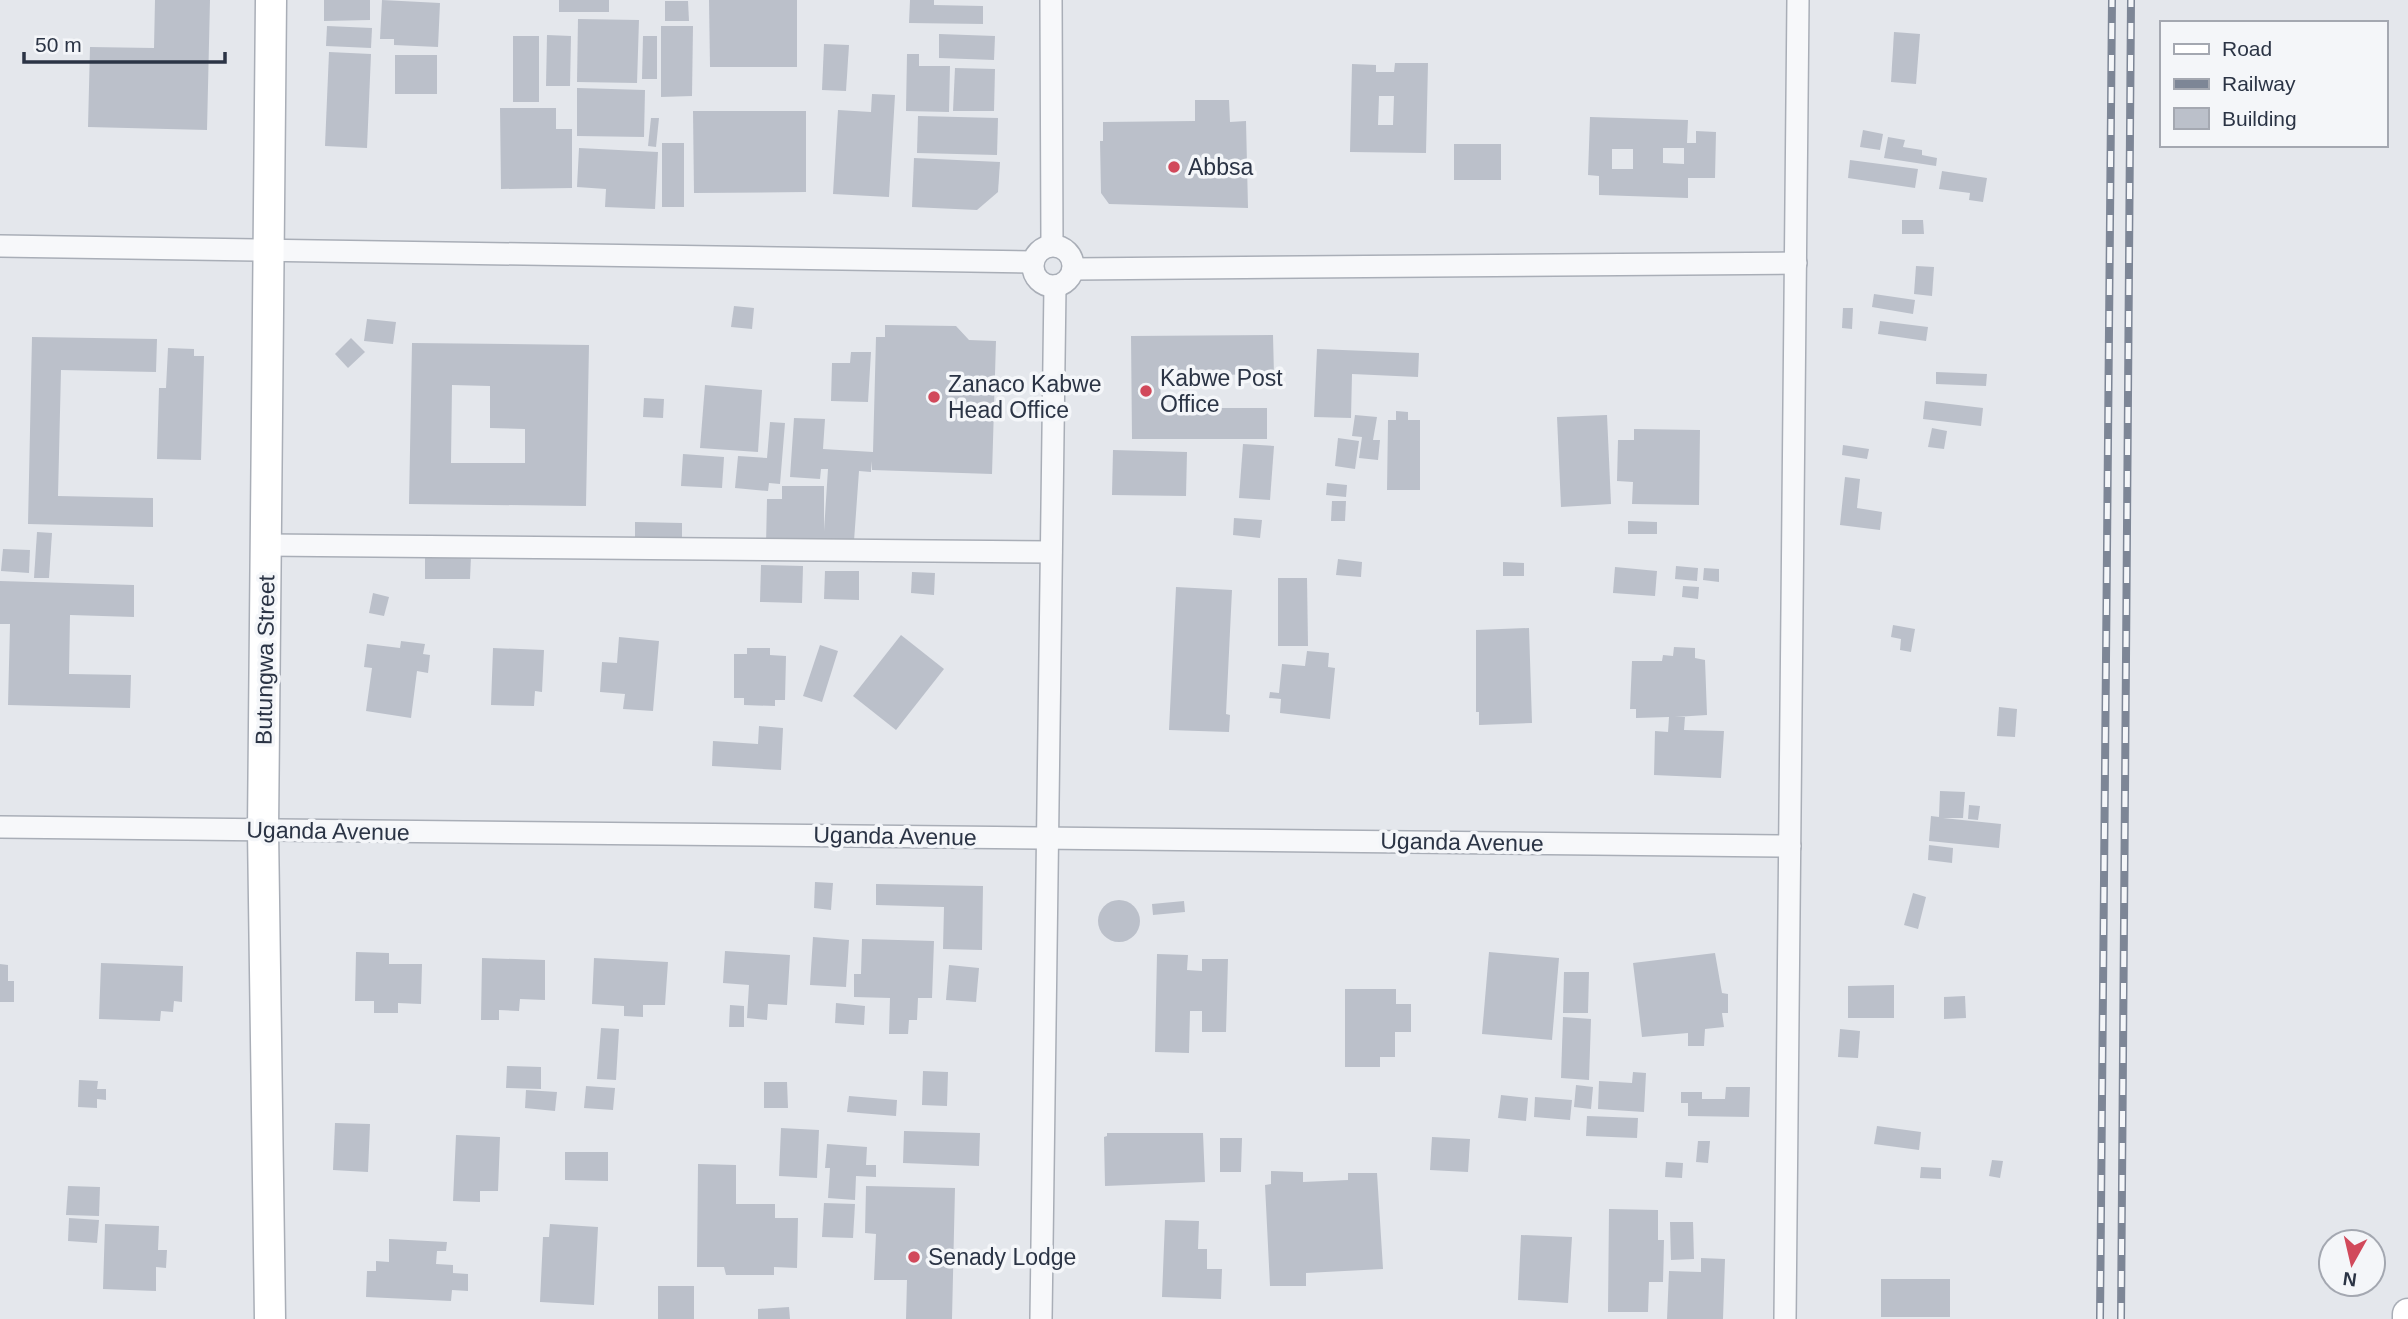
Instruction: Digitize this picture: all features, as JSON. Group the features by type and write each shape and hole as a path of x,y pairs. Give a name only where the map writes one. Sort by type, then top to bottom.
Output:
{"main road":[{"name":"Butungwa Street","path":"270,1319 263,830 271,0"}],"street":[{"path":"1051,0 1052,246"},
{"path":"1785,1319 1798,0"},
{"path":"0,246 268,248 1033,262"},
{"path":"1052,246 1069,252 1073,269 1064,283 1055,286 1038,280 1033,262 1043,248 1052,246"},
{"path":"1073,269 1796,263"},
{"path":"1041,1319 1055,286"},
{"path":"266,545 1051,552"},
{"name":"Uganda Avenue","path":"0,827 1790,846"}],"building":[{"path":"155,0 210,0 207,130 88,127 90,47 154,48"},
{"path":"324,0 370,0 370,20 324,21"},
{"path":"382,0 440,3 438,47 394,45 394,39 380,39"},
{"path":"559,0 609,0 609,12 559,12"},
{"path":"709,0 797,0 797,67 710,67"},
{"path":"910,0 934,0 934,5 983,6 983,24 909,23"},
{"path":"665,1 688,1 689,21 665,21"},
{"path":"578,19 639,20 637,83 577,82"},
{"path":"327,26 372,28 371,48 326,46"},
{"path":"661,26 693,26 692,96 661,97"},
{"path":"1894,32 1920,34 1916,84 1891,82"},
{"path":"939,34 995,36 994,60 939,58"},
{"path":"547,35 571,36 570,86 546,86"},
{"path":"513,36 539,36 539,102 513,102"},
{"path":"643,36 657,36 657,79 642,79"},
{"path":"824,44 849,45 846,91 822,90"},
{"path":"329,52 371,54 367,148 325,146"},
{"path":"907,54 919,54 919,66 950,66 949,112 906,111"},
{"path":"395,55 437,55 437,94 395,94"},
{"path":"1395,63 1428,63 1426,153 1350,152 1352,64 1376,65 1376,72 1394,72","holes":["1379,96 1394,96 1393,125 1378,125"]},
{"path":"955,68 995,69 994,111 953,111"},
{"path":"577,88 645,90 644,137 577,136"},
{"path":"872,94 895,95 889,197 833,194 838,110 871,112"},
{"name":"Abbsa","path":"1195,100 1229,100 1230,122 1246,121 1248,208 1109,204 1101,193 1100,141 1103,141 1103,122 1195,121"},
{"path":"500,108 556,108 556,129 572,129 572,188 501,189"},
{"path":"693,111 806,111 806,192 694,193"},
{"path":"918,116 998,118 997,155 917,153"},
{"path":"1590,117 1688,120 1687,143 1696,143 1696,131 1716,132 1715,178 1688,178 1688,198 1599,195 1599,176 1588,175","holes":["1663,148 1684,148 1684,164 1663,163","1612,149 1633,149 1633,169 1612,169"]},
{"path":"651,118 659,118 656,147 648,146"},
{"path":"1863,130 1883,134 1880,150 1860,147"},
{"path":"1888,137 1905,140 1903,147 1922,150 1922,155 1937,158 1936,166 1884,158"},
{"path":"662,143 684,143 684,207 662,207"},
{"path":"1454,144 1501,144 1501,180 1454,180"},
{"path":"579,148 658,152 655,209 605,207 606,189 577,187"},
{"path":"914,158 1000,162 998,192 977,210 912,207"},
{"path":"1850,160 1918,169 1915,188 1848,178"},
{"path":"1942,171 1987,178 1983,202 1969,200 1970,193 1939,189"},
{"path":"1902,220 1923,220 1924,234 1902,234"},
{"path":"1916,266 1934,267 1932,296 1914,294"},
{"path":"1874,294 1915,300 1913,314 1872,307"},
{"path":"734,306 754,308 752,329 731,327"},
{"path":"1843,308 1853,308 1852,329 1842,328"},
{"path":"367,319 396,322 393,344 364,341"},
{"path":"1880,321 1928,327 1926,341 1878,334"},
{"path":"885,325 956,326 969,340 996,341 992,474 872,470 871,461 871,472 859,471 854,541 823,539 823,546 766,545 767,499 782,499 782,486 824,486 824,531 828,469 821,469 820,479 790,477 794,418 825,419 823,449 873,452 876,337 885,337"},
{"name":"Kabwe Post Office","path":"1273,335 1274,375 1160,374 1161,408 1267,408 1267,439 1132,439 1131,336"},
{"path":"32,337 157,339 156,372 61,370 58,496 153,498 153,527 28,524"},
{"path":"351,338 365,352 348,368 335,354"},
{"path":"412,343 589,345 586,506 409,504","holes":["452,385 490,386 490,428 525,429 525,463 451,463"]},
{"path":"168,348 194,349 194,356 204,356 201,460 157,459 159,388 166,388"},
{"path":"1317,349 1419,353 1418,377 1352,374 1351,418 1314,417"},
{"path":"851,352 871,352 868,402 831,401 832,363 850,363"},
{"path":"1936,372 1987,374 1986,386 1936,384"},
{"path":"705,385 762,390 758,452 700,448"},
{"path":"644,398 664,399 663,418 643,417"},
{"path":"1925,401 1983,408 1981,426 1923,419"},
{"path":"1396,411 1408,412 1408,420 1420,420 1420,490 1387,490 1388,420 1396,420"},
{"path":"1355,415 1377,417 1373,440 1380,440 1378,460 1359,458 1362,437 1352,436"},
{"path":"1607,415 1611,504 1561,507 1557,417"},
{"path":"770,422 785,423 780,484 769,483 768,491 735,488 738,456 767,458"},
{"path":"1932,428 1947,431 1944,449 1928,447"},
{"path":"1634,429 1700,430 1699,505 1632,504 1633,482 1617,481 1618,440 1634,440"},
{"path":"1338,438 1359,441 1355,469 1335,466"},
{"path":"1243,444 1274,446 1270,500 1239,498"},
{"path":"1843,445 1869,449 1867,459 1842,455"},
{"path":"1113,450 1187,452 1186,496 1112,495"},
{"path":"683,454 724,457 722,488 681,486"},
{"path":"1845,477 1860,479 1857,508 1882,512 1880,530 1840,525"},
{"path":"1327,483 1347,485 1346,497 1326,495"},
{"path":"1332,501 1346,501 1345,521 1331,521"},
{"path":"1234,518 1262,520 1260,538 1233,535"},
{"path":"1628,521 1657,522 1657,534 1628,534"},
{"path":"635,522 682,523 682,540 635,539"},
{"path":"37,532 52,533 49,578 34,578"},
{"path":"3,549 30,550 29,573 1,571"},
{"path":"425,556 471,556 470,579 425,579"},
{"path":"1338,559 1362,562 1361,577 1336,575"},
{"path":"1503,562 1524,563 1524,576 1503,576"},
{"path":"761,565 803,566 802,603 760,602"},
{"path":"1676,566 1698,568 1697,581 1675,579"},
{"path":"1615,567 1657,571 1655,596 1613,593"},
{"path":"1704,568 1719,569 1719,582 1703,580"},
{"path":"825,571 859,571 859,600 824,599"},
{"path":"912,572 935,573 934,595 911,593"},
{"path":"1278,578 1307,578 1308,646 1278,646"},
{"path":"0,581 134,585 134,617 70,615 69,674 131,675 130,708 8,705 10,624 0,624"},
{"path":"1683,586 1699,587 1698,599 1682,597"},
{"path":"1176,587 1232,590 1226,714 1230,715 1229,732 1169,730"},
{"path":"373,593 389,597 384,616 369,613"},
{"path":"1893,625 1915,629 1911,652 1900,650 1901,639 1891,637"},
{"path":"1529,628 1532,723 1479,725 1479,712 1476,712 1476,630"},
{"path":"901,635 944,669 896,730 853,696"},
{"path":"619,637 659,641 653,711 623,709 625,694 600,692 602,662 617,663"},
{"path":"401,641 425,644 423,654 430,655 428,673 417,671 411,718 366,711 372,668 364,667 367,644 400,648"},
{"path":"820,645 838,651 822,702 803,696"},
{"path":"1674,647 1695,648 1695,658 1705,660 1707,715 1675,717 1685,717 1684,730 1724,731 1721,778 1654,775 1655,731 1668,732 1669,717 1636,718 1636,709 1630,709 1632,661 1662,661 1663,655 1673,656"},
{"path":"493,648 544,650 542,692 535,691 534,706 491,705"},
{"path":"747,648 770,648 770,655 786,656 785,700 775,700 775,706 744,705 744,698 734,698 734,654 747,654"},
{"path":"1307,651 1329,653 1328,667 1335,668 1330,719 1280,713 1281,699 1269,698 1270,692 1279,693 1282,664 1305,666"},
{"path":"1999,707 2017,709 2015,737 1997,736"},
{"path":"759,726 783,728 781,770 712,766 713,741 758,744"},
{"path":"1940,791 1965,792 1963,818 1943,818 2001,824 1999,848 1929,841 1931,816 1939,817"},
{"path":"1969,805 1980,806 1978,820 1968,819"},
{"path":"1929,845 1953,848 1952,863 1928,860"},
{"path":"815,882 833,883 831,910 814,908"},
{"path":"876,884 983,886 982,950 943,949 944,907 876,905"},
{"path":"1913,893 1926,897 1918,929 1904,925"},
{"path":"1119,900 1134,906 1140,921 1134,936 1119,942 1104,936 1098,921 1104,906"},
{"path":"1184,901 1185,912 1153,915 1152,904"},
{"path":"813,937 849,940 846,987 810,985"},
{"path":"862,939 934,941 932,998 918,998 917,1020 909,1020 908,1034 889,1034 890,998 854,997 854,974 861,974"},
{"path":"725,951 790,955 787,1005 768,1004 767,1020 747,1018 749,985 723,983"},
{"path":"356,952 389,953 389,964 422,964 421,1004 398,1003 398,1013 374,1013 374,1001 355,1001"},
{"path":"1489,952 1559,958 1552,1040 1482,1034"},
{"path":"1715,953 1722,993 1728,994 1728,1013 1722,1013 1724,1027 1705,1029 1704,1046 1688,1046 1688,1033 1642,1037 1633,963"},
{"path":"1157,954 1188,955 1187,970 1202,971 1202,959 1228,959 1226,1032 1202,1032 1202,1011 1190,1011 1189,1053 1155,1052"},
{"path":"482,958 545,960 545,1000 520,999 519,1011 499,1010 499,1020 481,1020"},
{"path":"594,958 668,962 665,1005 643,1005 643,1017 624,1016 624,1006 592,1004"},
{"path":"101,963 183,966 182,1002 174,1001 173,1012 161,1011 160,1021 99,1019"},
{"path":"0,964 8,965 8,981 14,981 14,1002 0,1002"},
{"path":"949,965 979,968 976,1002 946,1000"},
{"path":"1564,972 1589,972 1588,1013 1563,1013"},
{"path":"1894,985 1894,1018 1848,1018 1848,986"},
{"path":"1345,989 1396,989 1396,1004 1411,1004 1411,1032 1395,1032 1395,1057 1380,1057 1380,1067 1345,1067"},
{"path":"1965,996 1966,1018 1944,1019 1944,997"},
{"path":"836,1003 865,1006 864,1025 835,1023"},
{"path":"730,1005 744,1006 744,1027 729,1027"},
{"path":"1563,1017 1591,1019 1589,1080 1561,1078"},
{"path":"601,1028 619,1029 616,1080 597,1079"},
{"path":"1840,1029 1860,1031 1858,1058 1838,1057"},
{"path":"507,1066 541,1067 541,1089 506,1088"},
{"path":"923,1071 948,1072 947,1106 922,1105"},
{"path":"1633,1072 1646,1073 1644,1112 1598,1109 1599,1081 1632,1083"},
{"path":"79,1080 98,1081 97,1089 106,1089 106,1100 97,1099 97,1108 78,1107"},
{"path":"764,1082 787,1082 788,1108 764,1108"},
{"path":"1576,1085 1593,1087 1591,1109 1574,1107"},
{"path":"586,1086 615,1088 613,1110 584,1108"},
{"path":"1726,1087 1750,1087 1749,1117 1688,1116 1688,1103 1681,1103 1681,1092 1702,1092 1702,1099 1725,1099"},
{"path":"526,1090 557,1092 555,1111 525,1108"},
{"path":"1501,1095 1528,1098 1526,1121 1498,1118"},
{"path":"849,1096 897,1100 896,1116 847,1112"},
{"path":"1535,1097 1572,1100 1570,1120 1534,1117"},
{"path":"1587,1116 1638,1118 1637,1138 1586,1136"},
{"path":"335,1123 370,1124 368,1172 333,1170"},
{"path":"1877,1126 1921,1132 1919,1150 1874,1144"},
{"path":"781,1128 819,1130 817,1178 779,1176"},
{"path":"904,1131 980,1133 979,1166 903,1163"},
{"path":"1107,1133 1203,1133 1205,1182 1105,1186 1104,1137"},
{"path":"456,1135 500,1137 498,1191 480,1191 480,1202 453,1201"},
{"path":"1432,1137 1470,1139 1468,1172 1430,1170"},
{"path":"1220,1138 1242,1138 1241,1172 1220,1172"},
{"path":"1698,1141 1710,1141 1708,1163 1696,1162"},
{"path":"827,1144 867,1147 866,1165 876,1165 876,1177 856,1176 855,1200 828,1198 830,1168 825,1168"},
{"path":"565,1152 608,1152 608,1181 565,1180"},
{"path":"1992,1160 2003,1161 2000,1178 1989,1176"},
{"path":"1666,1162 1683,1163 1682,1178 1665,1177"},
{"path":"698,1164 736,1165 736,1204 775,1204 775,1218 798,1218 797,1268 774,1267 774,1275 726,1275 724,1267 697,1267"},
{"path":"1921,1167 1941,1168 1941,1179 1920,1178"},
{"path":"1271,1171 1303,1172 1303,1182 1348,1180 1348,1173 1377,1173 1383,1269 1306,1273 1306,1286 1270,1286 1265,1185 1271,1184"},
{"path":"68,1186 100,1187 99,1216 66,1215"},
{"name":"Senady Lodge","path":"866,1186 955,1188 952,1319 906,1319 907,1280 874,1280 876,1234 865,1233"},
{"path":"824,1203 855,1204 853,1238 822,1237"},
{"path":"1609,1209 1658,1210 1658,1240 1664,1240 1663,1282 1649,1282 1648,1312 1608,1312"},
{"path":"69,1218 99,1220 97,1243 68,1241"},
{"path":"1165,1220 1199,1221 1198,1249 1207,1249 1207,1269 1222,1269 1221,1299 1162,1297"},
{"path":"1670,1222 1693,1222 1694,1259 1671,1260"},
{"path":"105,1224 159,1226 158,1250 167,1250 166,1268 156,1267 156,1291 103,1289"},
{"path":"550,1224 598,1227 594,1305 540,1302 543,1237 549,1237"},
{"path":"1521,1235 1572,1237 1568,1303 1518,1300"},
{"path":"389,1239 447,1242 446,1251 437,1251 436,1264 453,1265 453,1273 468,1274 468,1291 452,1290 451,1301 366,1297 367,1271 376,1271 376,1261 389,1262"},
{"path":"1701,1258 1725,1259 1723,1319 1667,1319 1669,1271 1701,1272"},
{"path":"1881,1279 1950,1279 1950,1317 1881,1317"},
{"path":"658,1286 694,1286 694,1319 658,1319"},
{"path":"789,1307 790,1319 758,1319 758,1309"}],"railway":[{"path":"2100,1319 2112,0"},
{"path":"2121,1319 2131,0"}],"place":[{"name":"Abbsa","path":"1174,167"},
{"name":"Kabwe Post Office","path":"1146,391"},
{"name":"Zanaco Kabwe Head Office","path":"934,397"},
{"name":"Senady Lodge","path":"914,1257"}]}
